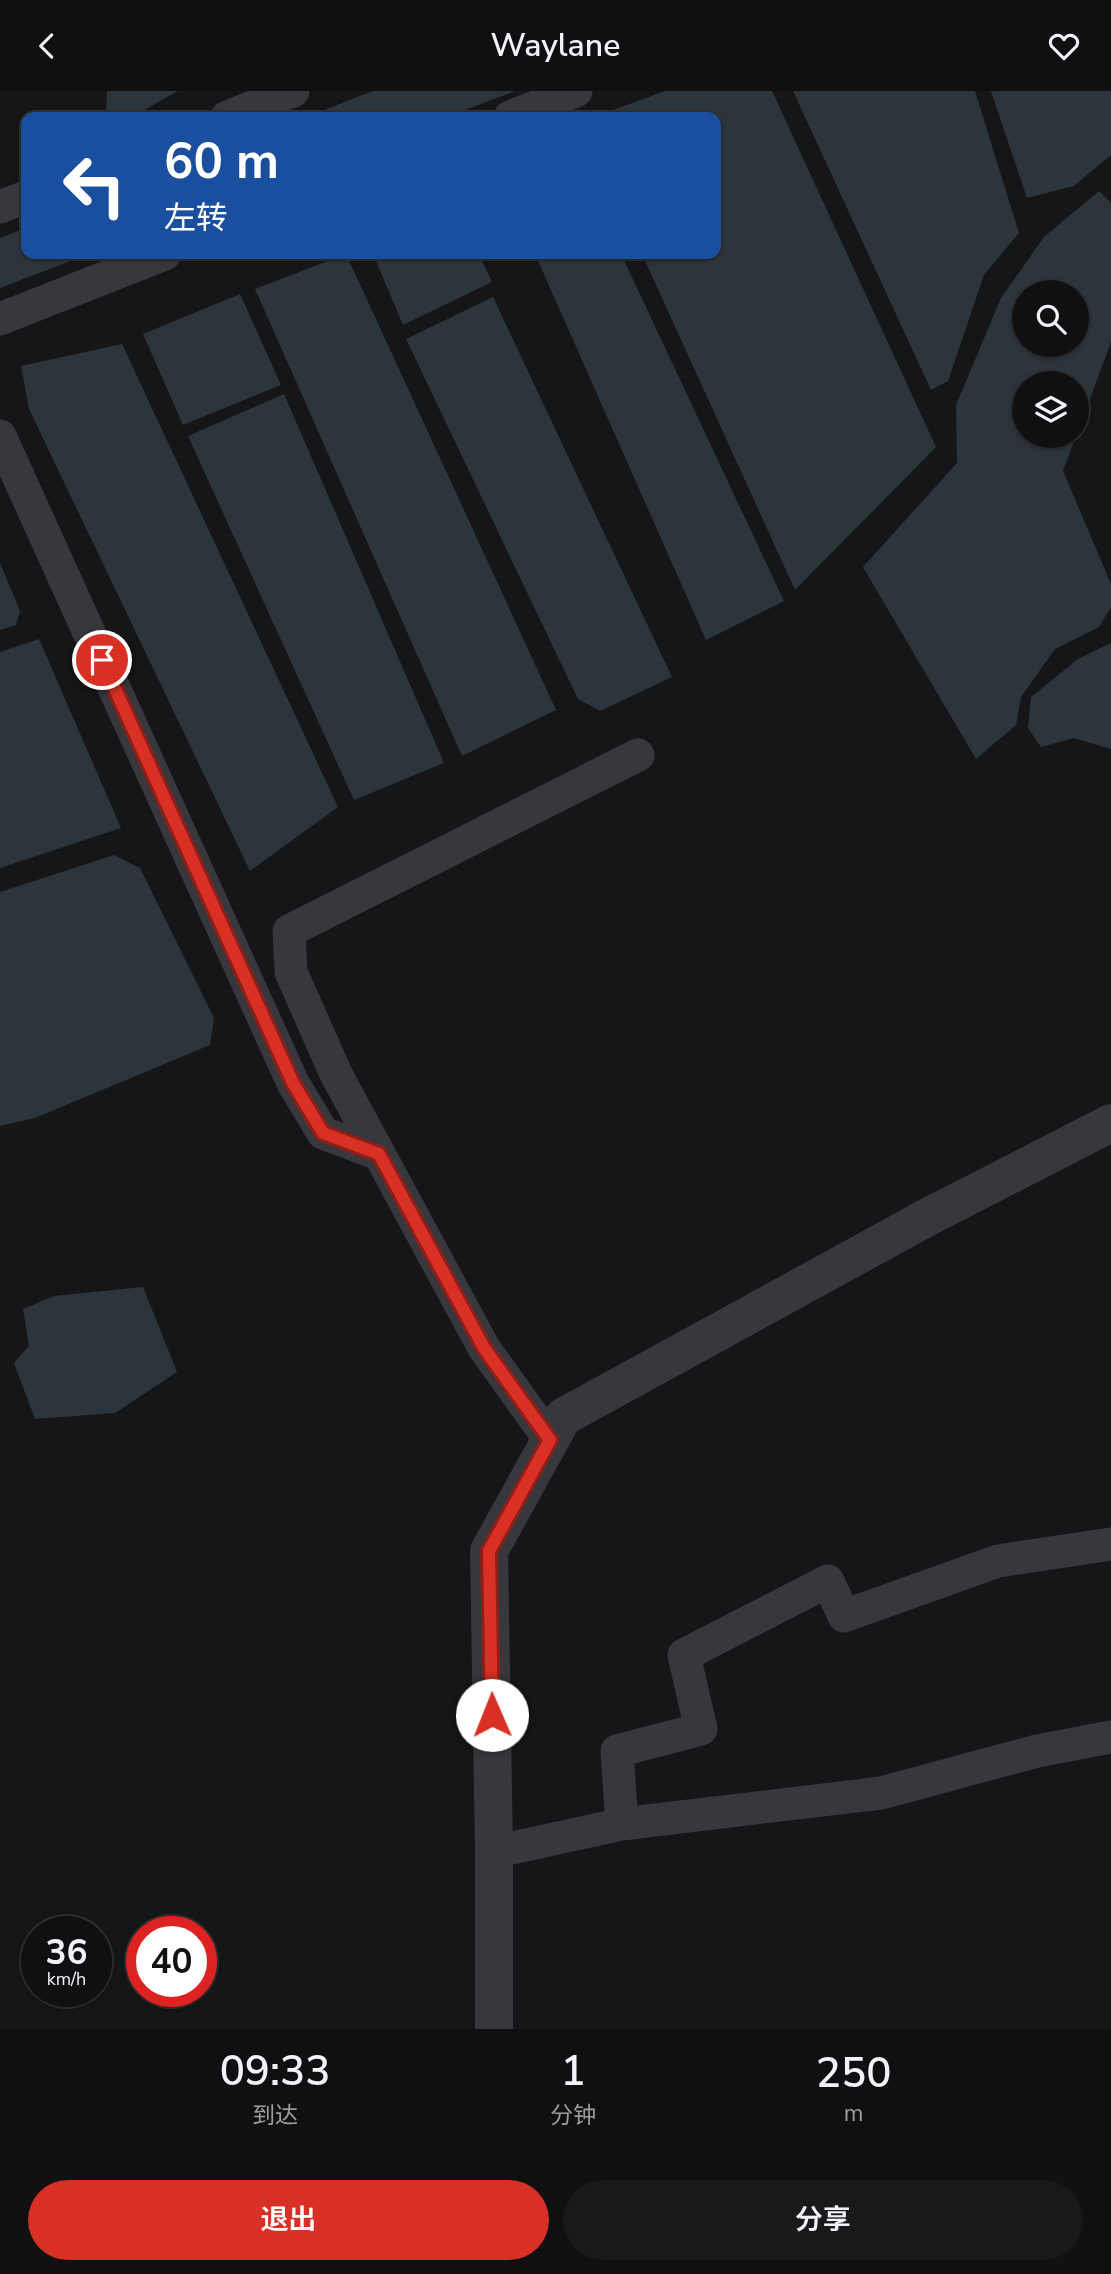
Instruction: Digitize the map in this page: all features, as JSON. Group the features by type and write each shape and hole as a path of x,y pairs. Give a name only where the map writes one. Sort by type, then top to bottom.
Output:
{"street":[{"path":"239,112 293,91"},
{"path":"523,112 576,91"},
{"path":"0,207 21,199"},
{"path":"0,319 152,259"},
{"path":"0,436 293,1083 323,1133 379,1154"},
{"path":"550,1440 484,1348 336,1075 291,972 289,931 638,755"},
{"path":"494,2029 489,1551 563,1417 926,1218 1111,1123"},
{"path":"622,1824 617,1751 701,1729 684,1655 828,1581 844,1616 998,1561 1111,1544"},
{"path":"494,1852 622,1824 881,1793 1037,1751 1111,1737"}],"shaded area":[{"path":"107,91 178,91 140,112 106,110"},
{"path":"373,91 515,91 459,112 319,112"},
{"path":"665,91 772,91 936,447 795,590 644,259 721,259 721,112 608,112"},
{"path":"793,91 975,91 1019,233 984,275 948,381 931,390"},
{"path":"991,91 1111,91 1111,155 1074,186 1027,198"},
{"path":"1099,191 1111,203 1111,342 1089,401 1089,371 1012,371 1012,448 1072,448 1063,471 1111,584 1111,607 1099,627 1055,649 1021,697 1016,725 976,759 863,567 957,463 956,405 1001,298 1012,282 1012,357 1089,357 1089,280 1014,280 1044,237"},
{"path":"21,230 21,259 76,259 0,288 0,238"},
{"path":"333,259 348,259 556,710 462,756 255,289"},
{"path":"375,259 481,259 492,282 403,325"},
{"path":"537,259 623,259 784,601 706,640"},
{"path":"240,294 281,385 183,425 143,334"},
{"path":"493,297 672,677 600,711 578,699 406,339"},
{"path":"122,344 338,807 250,871 29,409 21,366"},
{"path":"284,394 444,763 354,800 188,436"},
{"path":"0,563 20,611 16,625 0,630"},
{"path":"39,639 121,828 0,868 0,652"},
{"path":"1111,643 1111,749 1074,738 1041,747 1028,728 1031,697 1078,659"},
{"path":"114,855 140,868 214,1018 210,1045 35,1118 0,1126 0,892"},
{"path":"143,1287 177,1372 115,1413 35,1419 14,1363 29,1346 23,1309 54,1296"}],"route":[{"path":"102,660 293,1083 323,1133 379,1154 484,1348 550,1440 489,1551 492,1715"}]}
